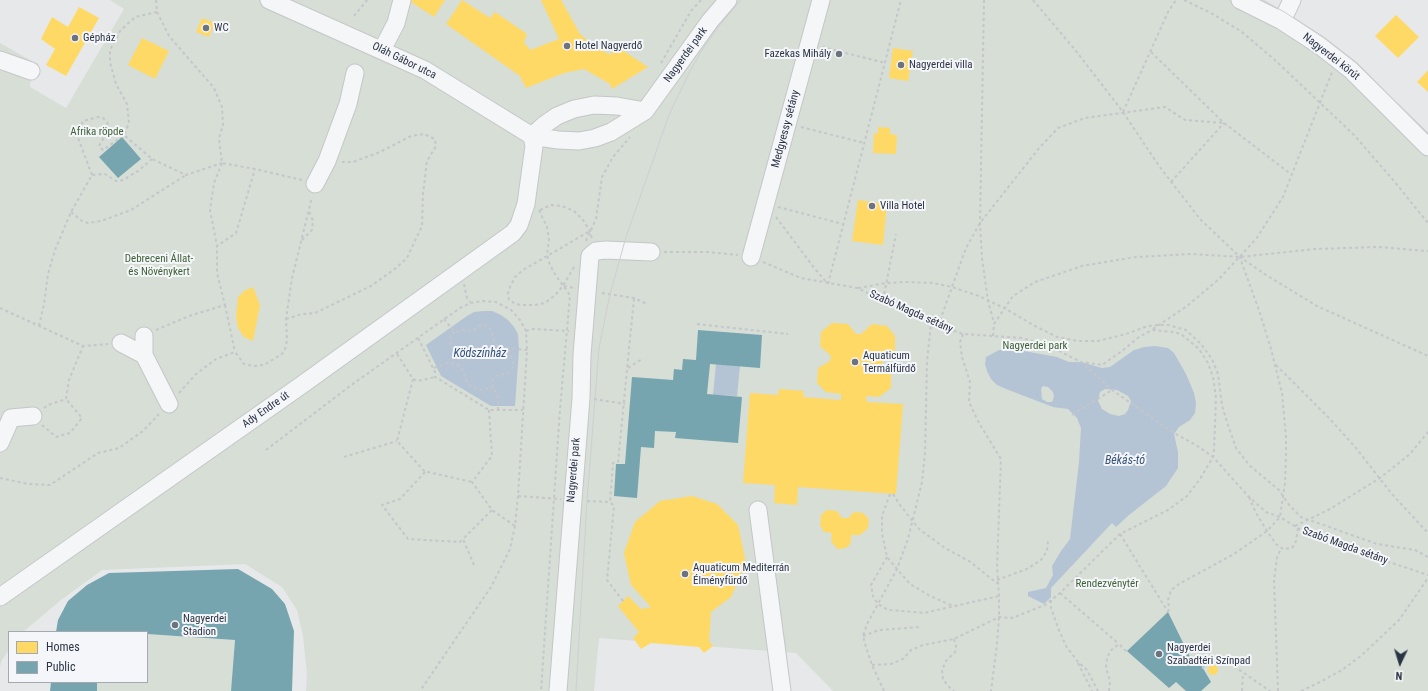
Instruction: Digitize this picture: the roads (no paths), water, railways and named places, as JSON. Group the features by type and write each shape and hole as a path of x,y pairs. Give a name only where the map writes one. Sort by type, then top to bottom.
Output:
{"street":[{"name":"Oláh Gábor utca","path":"269,0 425,70 532,136"},
{"path":"382,50 396,23 402,0"},
{"name":"Nagyerdei park","path":"645,111 710,21 728,0"},
{"name":"Medgyessy sétány","path":"751,257 821,0"},
{"name":"Nagyerdei körút","path":"1240,0 1282,22 1320,45 1338,59 1351,70 1428,147"},
{"path":"1282,22 1292,0"},
{"path":"0,60 31,72"},
{"path":"315,184 327,161 348,104 355,73"},
{"path":"532,136 557,116 574,109 594,105 617,106 645,111"},
{"path":"532,136 558,140 579,141 595,138 624,125 645,111"},
{"name":"Ady Endre út","path":"0,597 513,233 519,225 526,204 534,146 532,136"},
{"name":"Nagyerdei park","path":"558,691 581,398 576,331 588,292 590,247 606,250 651,252"},
{"path":"144,336 144,355 169,404"},
{"path":"121,343 144,355"},
{"path":"0,443 11,418 33,416"},
{"path":"758,510 782,691"}],"water":[{"name":"Ködszínház","path":"492,311 501,315 508,320 518,334 519,349 515,406 491,406 441,376 426,345 467,316 474,312"},
{"name":"Békás-tó","path":"1155,346 1168,348 1174,353 1186,374 1194,393 1196,403 1195,413 1190,420 1179,427 1174,434 1178,452 1178,468 1166,486 1116,527 1112,523 1051,588 1051,597 1044,604 1028,596 1028,592 1046,588 1053,575 1052,566 1070,539 1079,462 1081,428 1077,418 1068,409 1053,407 997,385 991,379 987,371 985,364 986,357 999,350 1013,349 1057,357 1069,362 1081,362 1102,368 1110,367 1134,350","holes":["1043,386 1048,387 1053,392 1054,397 1052,402 1047,402 1042,399 1041,389","1105,389 1117,390 1128,396 1131,401 1125,414 1119,416 1110,414 1102,409 1098,401 1100,392"]},
{"path":"716,364 740,366 737,396 713,395"}],"tram line":[{"path":"576,691 587,501 599,348 610,294 626,237 669,115 702,50 719,26 741,0"},
{"path":"1263,0 1324,38 1356,63 1428,133"}],"place":[{"name":"WC","path":"206,28"},
{"name":"Gépház","path":"75,38"},
{"name":"Hotel Nagyerdő","path":"567,46"},
{"name":"Fazekas Mihály","path":"839,54"},
{"name":"Nagyerdei villa","path":"901,65"},
{"name":"Villa Hotel","path":"872,206"},
{"name":"Aquaticum Termálfürdő","path":"855,362"},
{"name":"Aquaticum Mediterrán Élményfürdő","path":"685,574"},
{"name":"Nagyerdei Stadion","path":"175,625"},
{"name":"Nagyerdei Szabadtéri Színpad","path":"1159,654"}],"park label":[{"name":"Afrika röpde","path":"97,132"},
{"name":"Debreceni Állat- és Növénykert","path":"159,265"},
{"name":"Rendezvénytér","path":"1107,584"}]}
